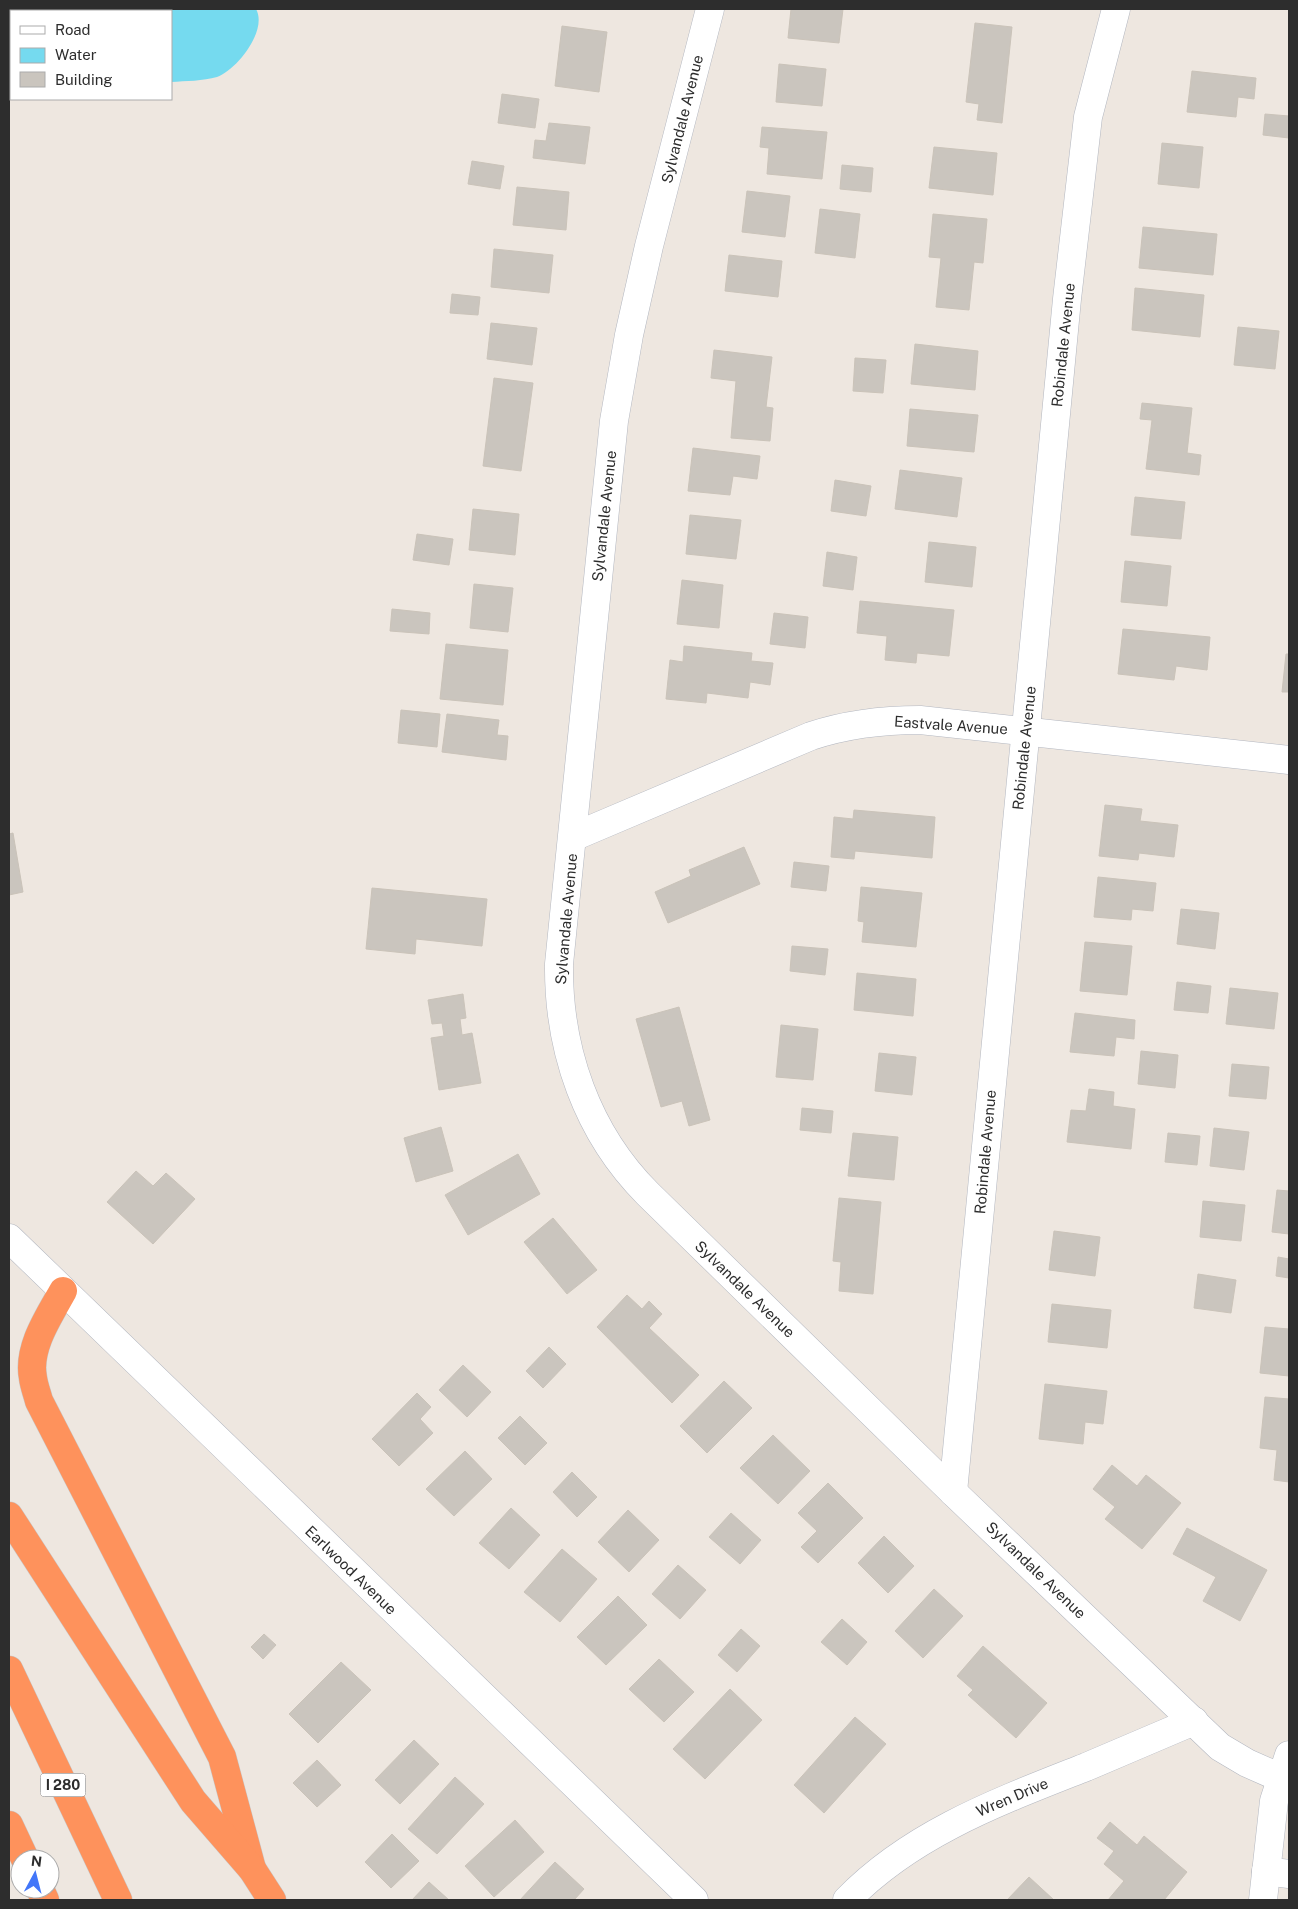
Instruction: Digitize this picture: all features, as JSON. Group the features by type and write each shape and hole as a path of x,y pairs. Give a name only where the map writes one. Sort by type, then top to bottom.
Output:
{"highway":[{"path":"63,1291 42,1329 34,1354 32,1377 40,1401 222,1757 252,1869"},
{"path":"9,1516 193,1801 252,1869 272,1900"},
{"name":"I 280","path":"9,1670 118,1900"},
{"path":"9,1825 20,1849"}],"street":[{"name":"Sylvandale Avenue","path":"710,9 649,246 619,390 610,449 559,964 560,1002 570,1059 577,1080 602,1136 633,1179 953,1492 1224,1750 1285,1767"},
{"name":"Robindale Avenue","path":"953,1492 1025,731 1088,117 1116,9"},
{"name":"Eastvale Avenue","path":"573,837 831,729 877,721 920,720 1289,760"},
{"name":"Earlwood Avenue","path":"9,1238 694,1900"},
{"name":"Wren Drive","path":"847,1900 884,1866 930,1836 1027,1790 1194,1721"},
{"path":"1263,1900 1278,1872 1271,1818 1285,1767"}],"water":[{"path":"256,9 259,18 258,28 248,48 241,58 225,73 206,79 172,82 172,10 63,10"}],"building":[{"path":"791,9 843,9 839,43 788,38"},
{"path":"975,23 1012,27 1002,123 977,120 979,104 966,102"},
{"path":"562,26 607,32 599,92 555,86"},
{"path":"779,64 826,69 822,106 776,102"},
{"path":"1192,71 1256,78 1254,99 1238,97 1236,117 1187,112"},
{"path":"502,94 539,99 535,128 498,123"},
{"path":"1265,114 1289,116 1289,138 1263,135"},
{"path":"549,123 590,127 585,164 533,158 535,140 546,141"},
{"path":"762,127 827,132 822,179 767,174 769,148 760,147"},
{"path":"1162,143 1203,147 1199,188 1158,184"},
{"path":"934,147 997,153 993,195 929,188"},
{"path":"472,161 504,166 500,189 468,184"},
{"path":"842,165 873,168 871,192 840,189"},
{"path":"517,187 569,192 566,230 513,225"},
{"path":"747,191 790,196 785,237 742,232"},
{"path":"820,209 860,214 855,258 815,253"},
{"path":"933,214 987,219 983,263 974,262 969,310 936,307 941,258 929,257"},
{"path":"1143,227 1217,234 1213,275 1139,268"},
{"path":"494,249 553,255 549,293 491,287"},
{"path":"729,255 782,261 778,297 725,291"},
{"path":"1135,288 1204,295 1200,337 1132,330"},
{"path":"452,294 480,297 478,315 450,313"},
{"path":"491,323 537,328 532,365 487,359"},
{"path":"1238,327 1279,331 1275,369 1234,365"},
{"path":"915,344 978,351 975,390 911,384"},
{"path":"714,350 772,357 766,407 773,408 770,441 731,438 736,381 711,378"},
{"path":"855,358 886,360 883,393 853,391"},
{"path":"494,378 533,383 521,471 483,466"},
{"path":"1142,403 1192,408 1187,453 1201,455 1199,475 1146,469 1152,420 1140,419"},
{"path":"910,409 978,415 974,452 907,446"},
{"path":"693,448 760,456 757,479 733,476 730,495 688,491"},
{"path":"900,470 962,478 957,517 895,509"},
{"path":"835,480 871,486 866,516 831,511"},
{"path":"1135,497 1185,502 1181,539 1131,535"},
{"path":"473,509 519,514 515,555 469,550"},
{"path":"690,515 741,520 736,559 686,554"},
{"path":"417,534 453,539 449,565 413,560"},
{"path":"929,542 976,547 972,587 925,582"},
{"path":"827,552 857,557 853,590 823,586"},
{"path":"1125,561 1171,566 1167,606 1121,602"},
{"path":"682,580 723,585 719,628 677,624"},
{"path":"474,584 513,588 508,632 470,628"},
{"path":"860,601 954,610 949,656 917,653 916,663 885,660 887,636 857,633"},
{"path":"392,609 430,613 429,634 390,631"},
{"path":"774,613 808,617 805,648 770,644"},
{"path":"1123,629 1210,637 1207,670 1176,666 1174,680 1118,674"},
{"path":"446,644 508,650 503,705 440,699"},
{"path":"684,646 752,653 751,661 773,663 770,685 750,682 748,698 707,693 706,703 666,699 670,660 683,662"},
{"path":"1286,654 1289,654 1289,692 1282,692"},
{"path":"401,710 440,714 437,747 398,743"},
{"path":"447,714 499,720 497,735 508,736 506,760 442,752"},
{"path":"1105,805 1142,809 1140,821 1178,825 1174,857 1139,853 1138,860 1099,856"},
{"path":"854,810 935,817 932,858 855,851 854,859 831,857 834,817 853,819"},
{"path":"13,833 23,892 9,895 9,834"},
{"path":"744,847 760,884 668,923 655,892 691,876 689,870"},
{"path":"794,862 829,866 826,891 791,887"},
{"path":"1098,877 1156,883 1153,911 1132,909 1131,920 1094,917"},
{"path":"861,887 922,893 916,947 862,942 864,922 858,921"},
{"path":"372,888 487,899 482,946 416,939 415,954 366,949"},
{"path":"1181,909 1219,913 1215,949 1177,944"},
{"path":"1085,942 1132,946 1127,995 1080,991"},
{"path":"792,946 828,949 825,975 790,971"},
{"path":"857,973 916,979 913,1016 854,1010"},
{"path":"1177,982 1211,986 1208,1013 1174,1010"},
{"path":"1230,988 1278,993 1274,1029 1226,1024"},
{"path":"463,994 466,1018 460,1019 462,1035 472,1033 481,1083 439,1090 431,1038 444,1036 442,1023 432,1024 428,1000"},
{"path":"679,1007 710,1120 689,1126 682,1101 661,1107 636,1019"},
{"path":"1075,1013 1135,1020 1134,1039 1116,1037 1114,1056 1070,1052"},
{"path":"781,1025 818,1029 813,1080 776,1077"},
{"path":"1141,1051 1178,1055 1175,1088 1138,1084"},
{"path":"879,1053 916,1057 912,1095 875,1091"},
{"path":"1232,1064 1269,1067 1266,1099 1229,1096"},
{"path":"1089,1089 1114,1092 1113,1106 1135,1109 1131,1149 1067,1142 1071,1110 1086,1111"},
{"path":"802,1108 833,1111 831,1133 800,1130"},
{"path":"441,1127 453,1171 416,1182 404,1138"},
{"path":"1214,1128 1249,1132 1244,1170 1210,1166"},
{"path":"853,1133 898,1137 894,1180 848,1176"},
{"path":"1168,1133 1200,1136 1197,1165 1165,1162"},
{"path":"518,1154 540,1194 468,1235 445,1195"},
{"path":"136,1171 153,1186 166,1173 195,1199 153,1244 107,1202"},
{"path":"1277,1190 1289,1191 1289,1234 1272,1232"},
{"path":"839,1198 881,1202 873,1294 839,1291 841,1262 833,1261"},
{"path":"1203,1201 1245,1205 1241,1241 1200,1237"},
{"path":"553,1218 597,1270 567,1294 524,1242"},
{"path":"1054,1231 1100,1237 1095,1276 1049,1270"},
{"path":"1278,1257 1289,1259 1289,1278 1276,1276"},
{"path":"1198,1274 1236,1280 1231,1313 1194,1308"},
{"path":"627,1295 642,1309 649,1301 662,1314 649,1328 699,1375 672,1403 597,1327"},
{"path":"1052,1304 1111,1310 1107,1348 1048,1342"},
{"path":"1265,1327 1289,1329 1289,1376 1260,1373"},
{"path":"549,1347 566,1364 543,1388 526,1371"},
{"path":"463,1365 491,1392 467,1417 439,1390"},
{"path":"724,1381 752,1408 707,1453 680,1426"},
{"path":"1045,1384 1107,1391 1103,1424 1085,1422 1083,1444 1039,1439"},
{"path":"417,1393 431,1407 420,1419 433,1433 399,1466 372,1439"},
{"path":"1265,1397 1289,1399 1289,1482 1274,1480 1277,1450 1260,1448"},
{"path":"520,1416 547,1443 525,1465 498,1438"},
{"path":"773,1435 810,1471 778,1504 740,1468"},
{"path":"465,1451 492,1479 454,1516 426,1489"},
{"path":"1112,1465 1137,1486 1146,1475 1181,1503 1142,1549 1105,1519 1115,1507 1093,1489"},
{"path":"572,1472 597,1497 577,1517 553,1492"},
{"path":"828,1483 863,1518 818,1563 801,1547 817,1531 798,1513"},
{"path":"511,1508 540,1535 509,1569 479,1543"},
{"path":"628,1510 659,1540 629,1572 598,1542"},
{"path":"731,1513 761,1540 740,1564 709,1537"},
{"path":"1187,1528 1267,1570 1240,1621 1203,1601 1216,1577 1173,1554"},
{"path":"884,1536 914,1566 888,1593 858,1563"},
{"path":"562,1549 597,1579 560,1622 524,1592"},
{"path":"678,1565 706,1590 680,1619 652,1594"},
{"path":"934,1589 963,1616 923,1658 895,1631"},
{"path":"618,1596 647,1625 606,1665 577,1637"},
{"path":"842,1619 867,1642 847,1665 821,1642"},
{"path":"741,1629 760,1646 737,1672 718,1655"},
{"path":"264,1634 276,1645 263,1659 251,1647"},
{"path":"983,1646 1047,1703 1016,1738 968,1695 973,1690 957,1676"},
{"path":"659,1659 694,1692 664,1722 629,1689"},
{"path":"341,1662 371,1690 318,1743 289,1714"},
{"path":"730,1689 762,1720 705,1779 673,1749"},
{"path":"855,1717 886,1744 824,1813 794,1785"},
{"path":"414,1740 439,1764 400,1804 375,1780"},
{"path":"317,1760 341,1785 317,1807 293,1783"},
{"path":"455,1777 484,1804 437,1854 408,1829"},
{"path":"515,1820 544,1852 494,1897 465,1866"},
{"path":"1110,1822 1137,1845 1144,1836 1187,1872 1164,1900 1108,1900 1124,1881 1104,1864 1114,1851 1097,1838"},
{"path":"392,1834 419,1861 391,1888 365,1862"},
{"path":"555,1862 584,1889 574,1900 520,1900"},
{"path":"1029,1877 1054,1900 1007,1900"},
{"path":"429,1882 449,1900 412,1900"}]}
